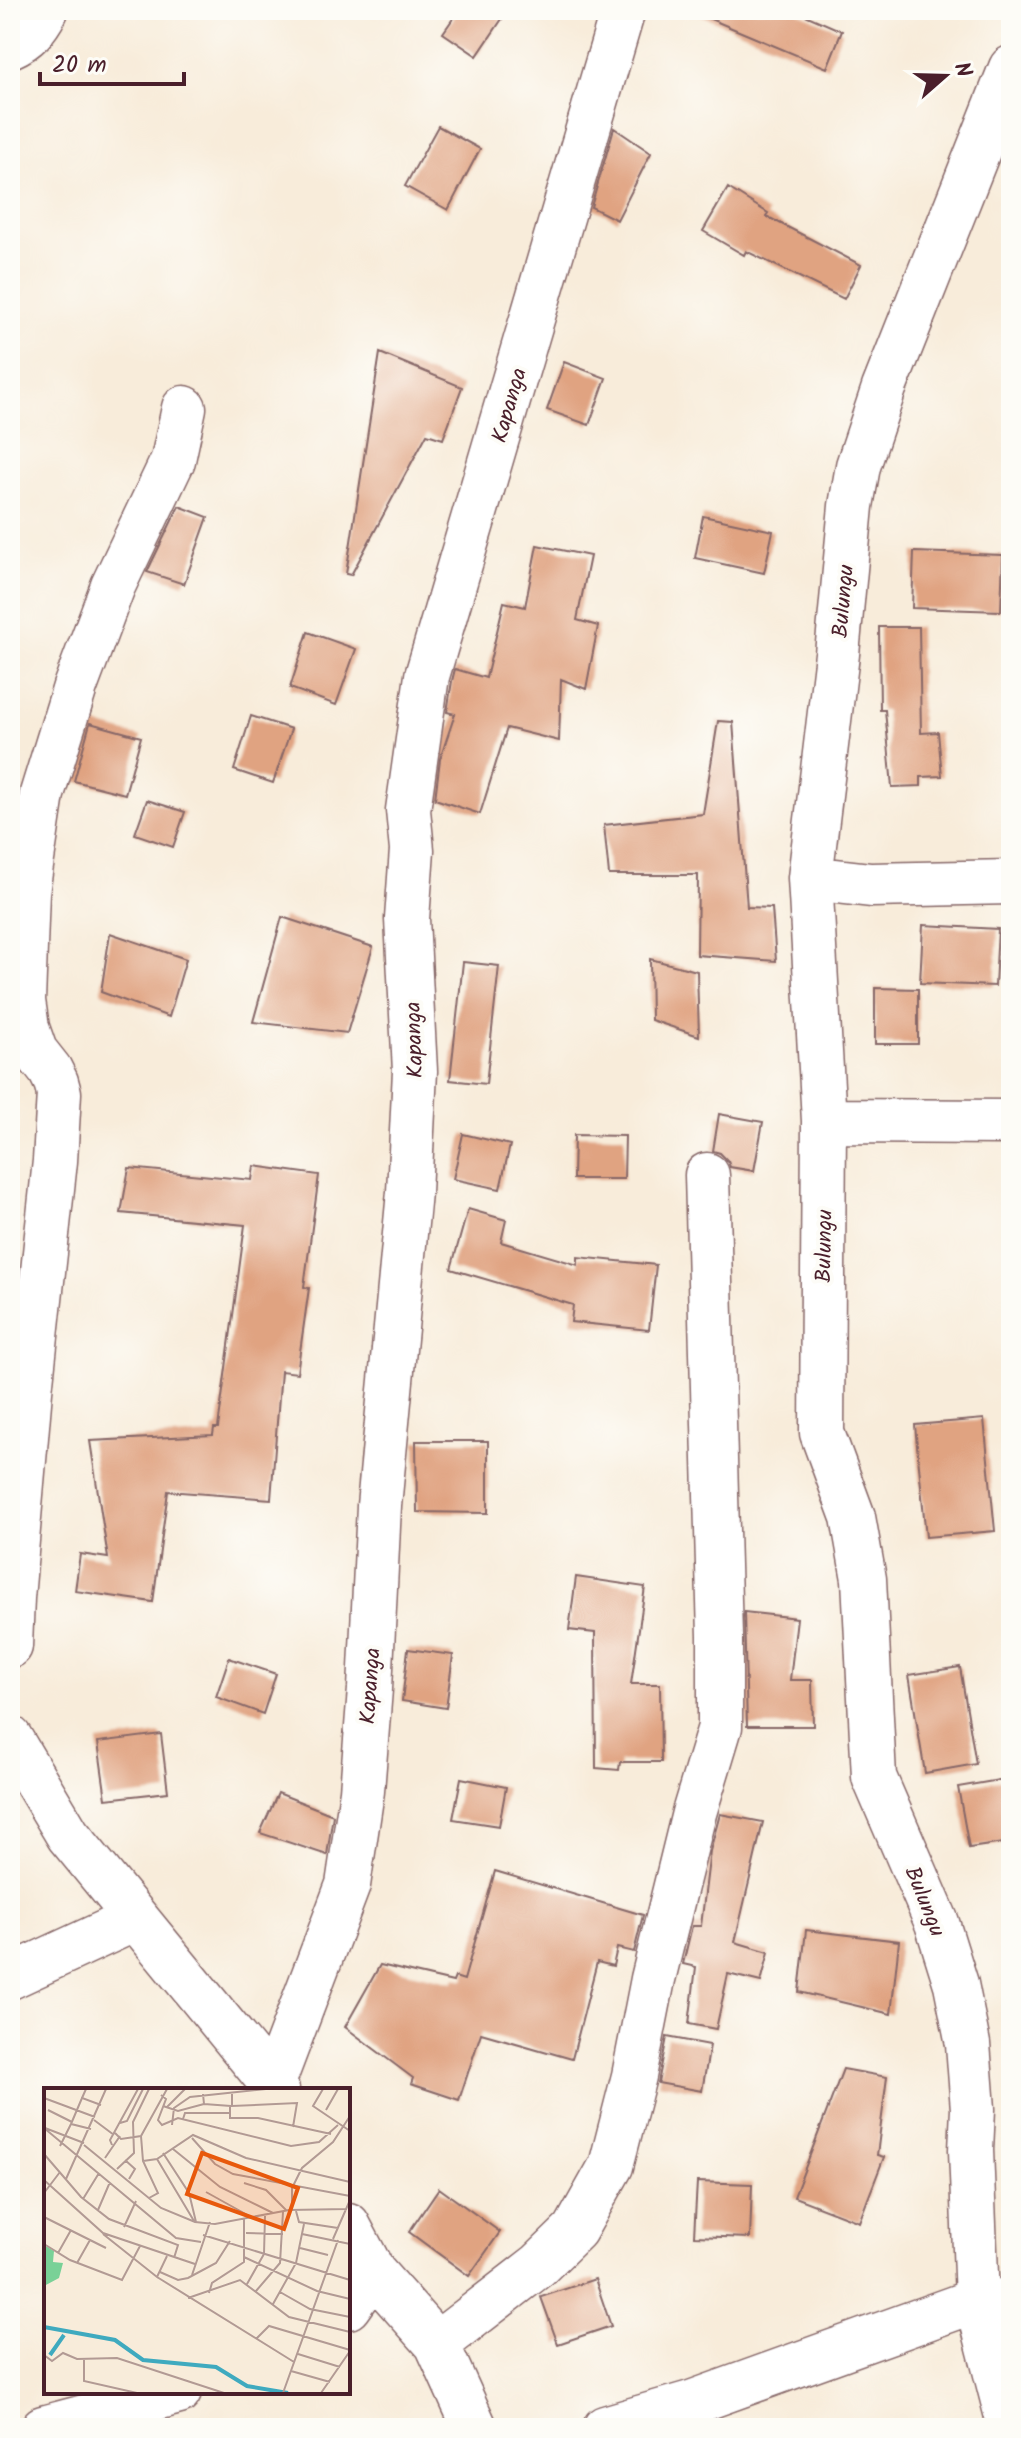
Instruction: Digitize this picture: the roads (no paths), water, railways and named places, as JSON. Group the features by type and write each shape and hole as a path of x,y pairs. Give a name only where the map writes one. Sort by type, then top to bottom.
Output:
{"street":[{"path":"10,46 24,40 46,10"},
{"name":"Kapanga","path":"275,2086 348,1885 362,1791 379,1506 409,1192 415,1071 407,919 412,850 408,810 427,676 623,10"},
{"name":"Bulungu","path":"1010,2428 971,2150 973,2109 968,2044 956,1984 937,1923 874,1777 864,1579 853,1517 822,1433 824,1121 810,878 858,466 884,388 1011,68"},
{"path":"10,1646 23,1471 55,1161 59,1093 50,1070 35,1051 27,1028 23,1001 27,892 42,794 75,687 113,586 173,460 184,408"},
{"path":"810,878 871,885 1011,882"},
{"path":"824,1121 1011,1122"},
{"path":"437,2344 539,2265 575,2230 611,2166 634,2076 660,1949 694,1813 720,1727 707,1175"},
{"path":"10,1738 68,1835 275,2086"},
{"path":"10,1977 135,1919"},
{"path":"350,2229 373,2272 437,2344 475,2428"},
{"path":"350,2304 373,2272"},
{"path":"605,2428 691,2403 994,2301"},
{"path":"43,2428 171,2394"}]}
